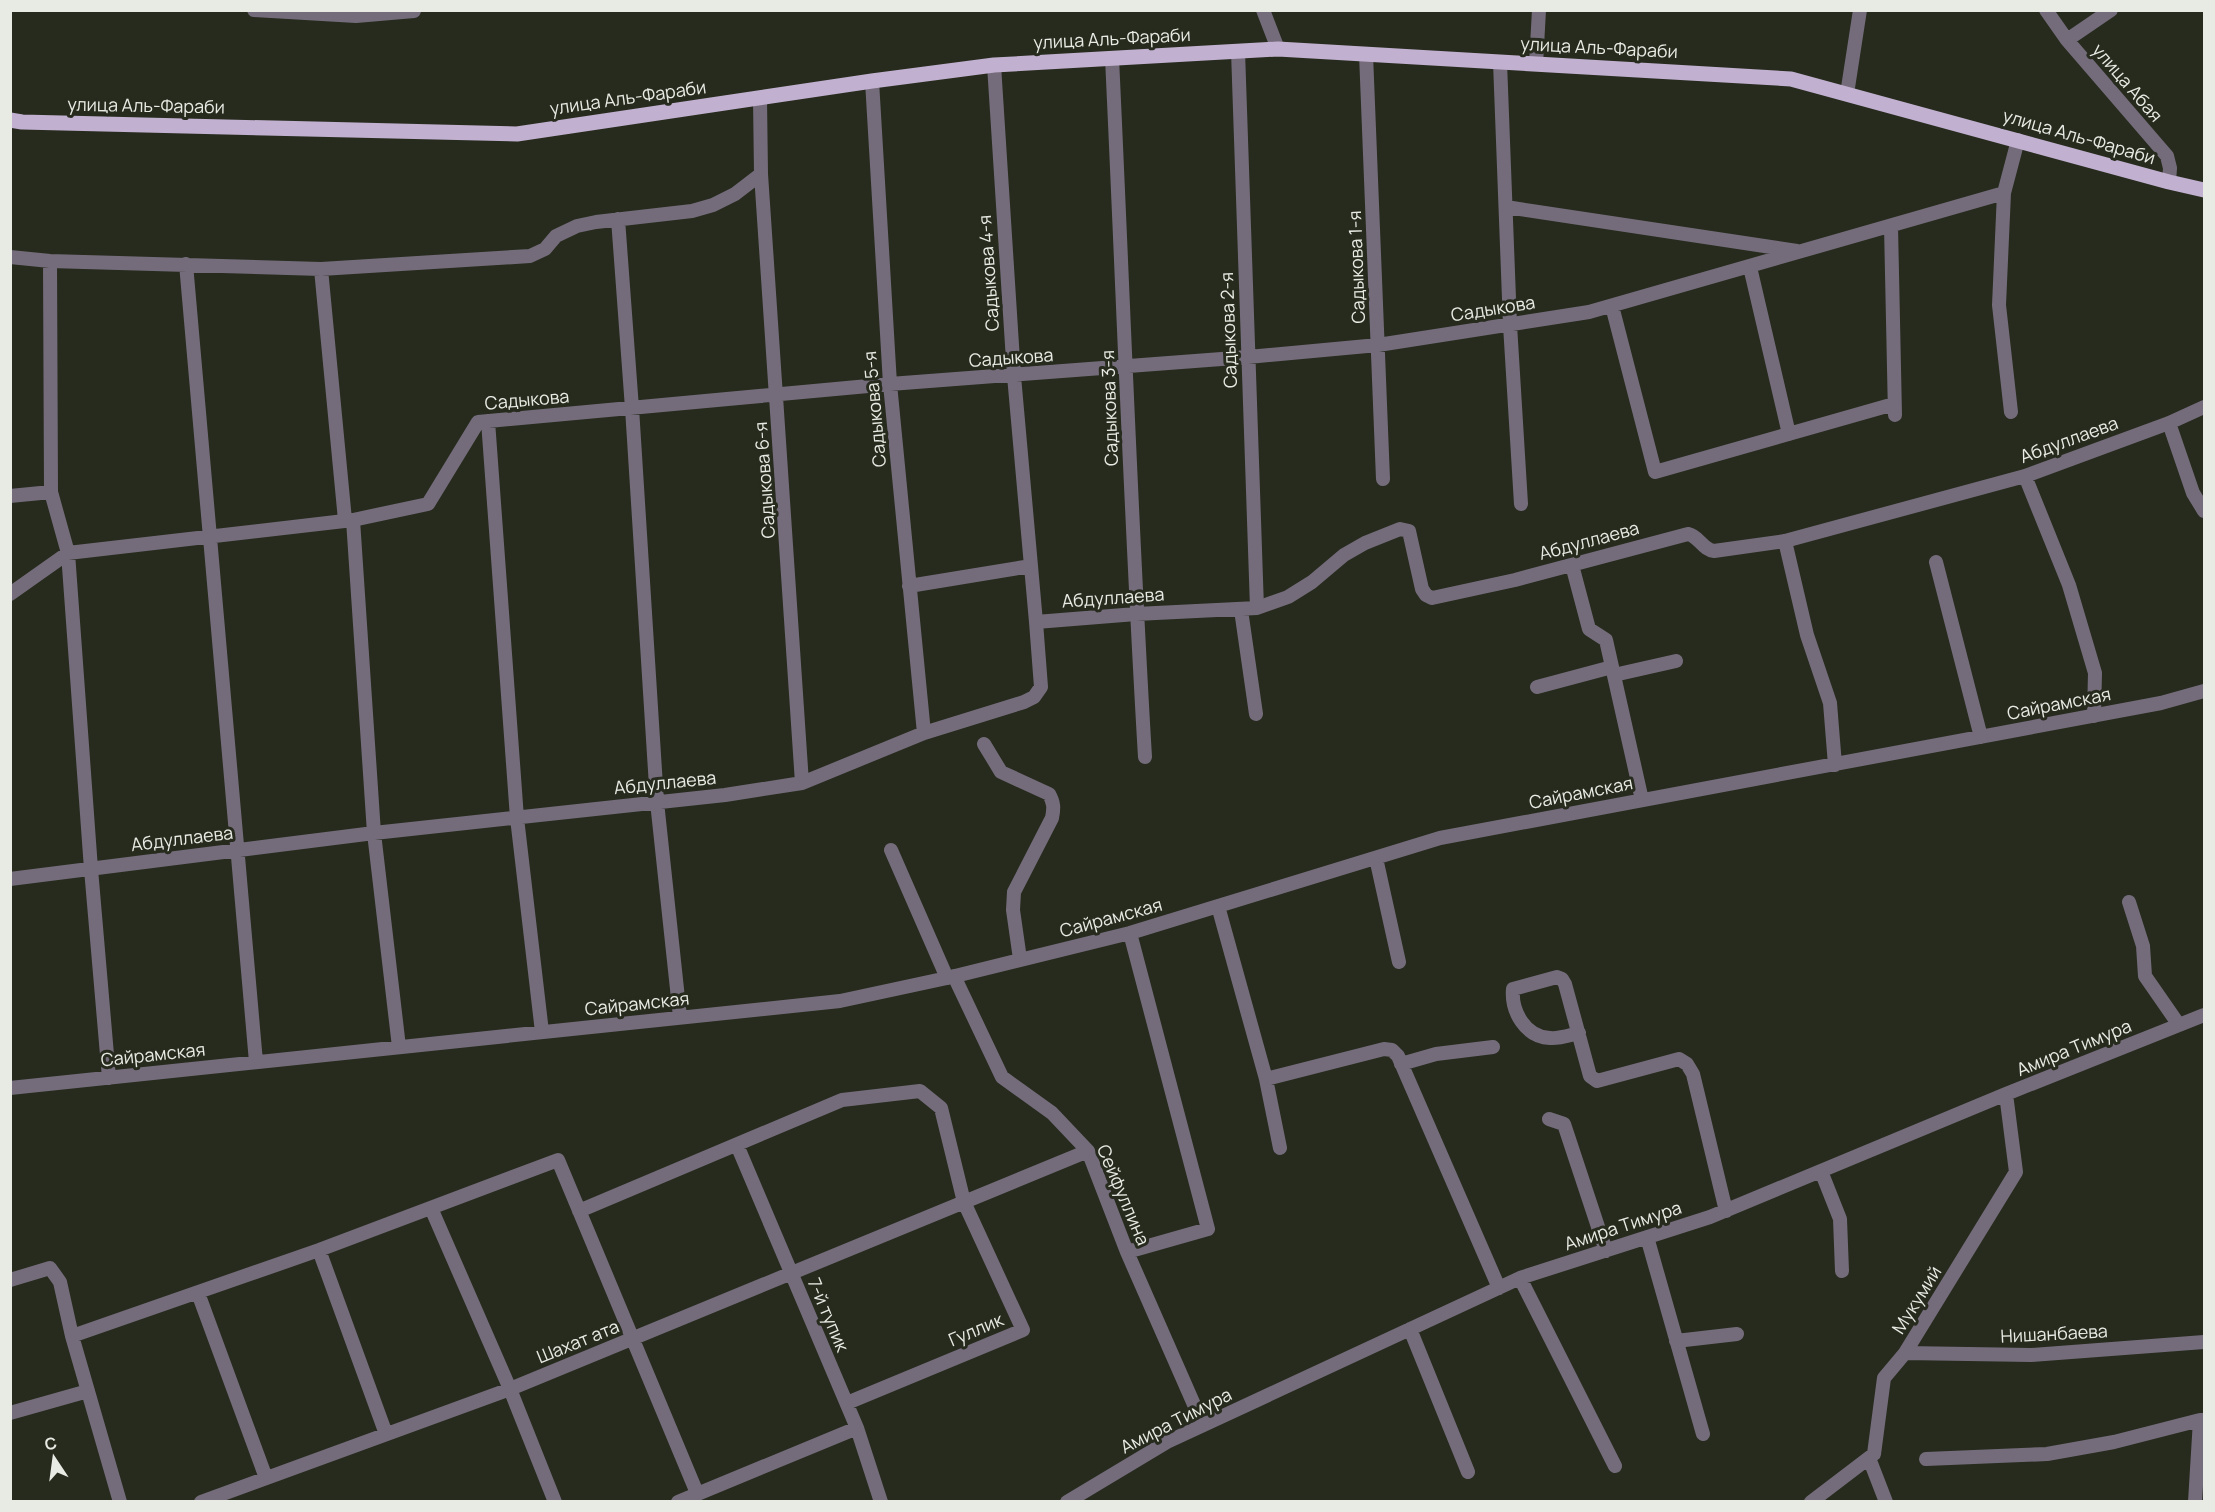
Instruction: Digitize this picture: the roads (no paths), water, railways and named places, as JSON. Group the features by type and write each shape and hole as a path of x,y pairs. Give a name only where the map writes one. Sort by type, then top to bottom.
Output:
{"main road":[{"name":"улица Аль-Фараби","path":"10,120 517,134 994,65 1278,49 1791,79 2205,190"}],"street":[{"path":"254,10 356,16 414,11"},
{"path":"1263,10 1278,49"},
{"path":"1536,64 1539,10"},
{"path":"1847,94 1860,10"},
{"name":"улица Абая","path":"2046,10 2067,40 2167,156 2170,168 2169,182"},
{"path":"2067,40 2111,10"},
{"name":"Садыкова 2-я","path":"1238,51 1257,608"},
{"name":"Садыкова 1-я","path":"1366,54 1383,480"},
{"name":"Садыкова 3-я","path":"1112,58 1136,614 1145,757"},
{"path":"1500,62 1510,325 1521,504"},
{"name":"Садыкова 4-я","path":"994,65 1014,376 1036,622"},
{"name":"Садыкова 5-я","path":"872,81 890,384 924,733"},
{"name":"Садыкова 6-я","path":"760,99 761,174 802,783"},
{"path":"2011,412 1999,305 2004,193 2018,140"},
{"path":"10,257 50,261 321,269 530,256 544,249 556,236 578,226 692,211 712,205 735,194 761,174"},
{"name":"Садыкова","path":"10,594 68,553 349,520 428,504 478,422 890,384 1127,367 1378,345 1589,312 2004,193"},
{"path":"1506,207 1802,252"},
{"path":"618,219 657,802 681,1017"},
{"path":"1612,306 1655,472 1789,434 1894,409 1891,226"},
{"path":"50,261 51,492 68,553 109,1078"},
{"path":"186,264 256,1062"},
{"path":"1750,267 1789,434"},
{"path":"321,269 349,520 374,833 399,1047"},
{"name":"Абдуллаева","path":"10,879 374,833 725,795 802,783 924,733 1034,697 1041,687 1036,622 1257,608 1288,597 1312,582 1344,555 1365,543 1400,530 1409,531 1422,590 1426,596 1432,598 1572,565 1688,534 1696,537 1709,550 1714,551 1785,541 2025,476 2169,423 2205,407"},
{"path":"488,421 518,818 542,1032"},
{"path":"2169,423 2193,493 2205,511"},
{"path":"2025,476 2069,585 2095,673 2094,716"},
{"path":"10,496 51,492"},
{"path":"1785,541 1807,635 1830,703 1834,765"},
{"path":"1936,561 1981,737"},
{"path":"1572,565 1590,629 1606,640 1642,800"},
{"path":"909,586 1031,566"},
{"path":"1241,610 1256,714"},
{"path":"1537,687 1676,661"},
{"name":"Сайрамская","path":"10,1088 840,1001 951,977 1130,933 1440,838 2094,716 2161,703 2205,691"},
{"path":"984,744 1001,772 1049,794 1053,801 1052,818 1014,892 1013,910 1020,959"},
{"name":"Сейфуллина","path":"891,850 951,977 1002,1077 1052,1113 1088,1151 1127,1252 1203,1425"},
{"path":"1376,858 1399,962"},
{"path":"2130,902 2143,946 2145,976 2179,1025"},
{"path":"1218,906 1266,1079 1280,1148"},
{"path":"1127,1252 1208,1229 1130,933"},
{"path":"1579,1034 1549,1038 1524,1027 1519,1020 1513,988 1557,977 1562,979 1579,1034 1590,1077 1597,1081 1679,1059 1687,1064 1693,1074 1726,1211"},
{"name":"Амира Тимура","path":"1067,1502 1090,1496 1167,1442 1520,1278 1726,1211 2006,1094 2205,1015"},
{"path":"1401,1064 1436,1054 1492,1047"},
{"path":"1266,1079 1384,1049 1392,1050 1398,1056 1499,1288"},
{"path":"579,1211 843,1100 920,1091 941,1108 964,1202"},
{"name":"Мукумий","path":"1869,1458 1874,1454 1884,1378 1905,1353 2016,1172 2006,1094"},
{"path":"1549,1119 1564,1124 1606,1251"},
{"name":"7-й тупик","path":"737,1145 847,1403 882,1502"},
{"name":"Шахат ата","path":"201,1502 510,1389 1088,1151"},
{"path":"72,1336 319,1250 558,1160 697,1494"},
{"path":"1821,1171 1840,1219 1842,1271"},
{"name":"Гуллик","path":"847,1403 1023,1330 964,1202"},
{"path":"431,1208 510,1389 555,1502"},
{"path":"1647,1237 1703,1434"},
{"path":"319,1250 386,1434"},
{"path":"10,1280 50,1268 60,1282 72,1336 120,1502"},
{"path":"1520,1278 1615,1466"},
{"path":"198,1293 266,1478"},
{"path":"1410,1329 1467,1472"},
{"path":"1676,1341 1737,1334"},
{"name":"Нишанбаева","path":"1905,1353 2031,1355 2205,1342"},
{"path":"10,1413 88,1391"},
{"path":"1926,1459 2047,1454 2114,1442 2202,1420 2194,1502"},
{"path":"678,1502 857,1428"},
{"path":"1811,1502 1869,1458 1886,1502"}]}
